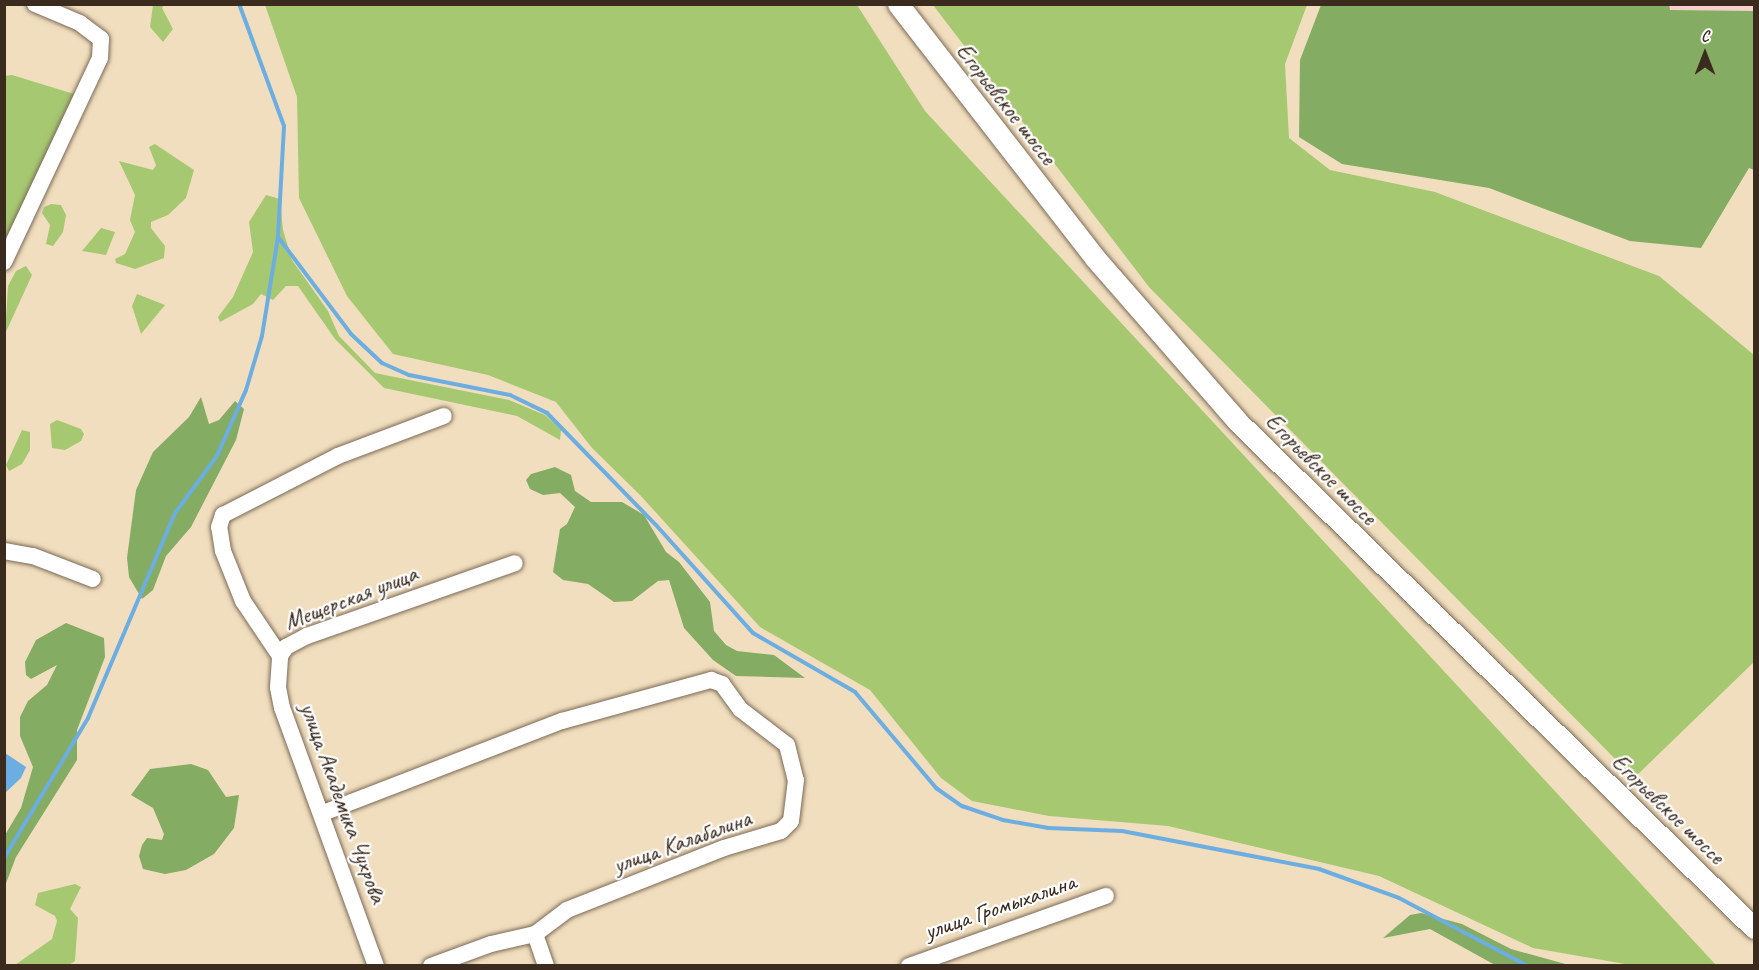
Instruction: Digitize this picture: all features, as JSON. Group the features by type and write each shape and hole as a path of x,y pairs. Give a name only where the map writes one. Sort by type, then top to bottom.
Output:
{"main road":[{"name":"Егорьевское шоссе","path":"898,4 1095,258 1237,421 1755,928"}],"street":[{"path":"4,262 100,58 101,39 80,23 35,4"},
{"name":"Мещерская улица","path":"444,416 338,456 223,515 219,527 223,551 243,601 280,656 286,647 307,636 514,562"},
{"path":"4,551 33,556 93,579"},
{"name":"улица Академика Чухрова","path":"280,656 279,697 323,813 376,966"},
{"name":"улица Калабалина","path":"323,813 562,721 711,680 722,684 740,709 777,736 792,755 796,780 787,826 767,838 724,848 567,910 535,934 491,944 431,966"},
{"name":"улица Громыхалина","path":"909,966 1107,896"},
{"path":"535,934 546,966"}],"shaded area":[{"path":"1669,5 1754,5 1754,11 1669,10"}],"green space":[{"path":"1669,4 1670,10 1754,11 1754,170 1749,168 1701,248 1630,241 1489,188 1342,164 1299,137 1300,60 1321,5"},
{"path":"153,5 164,5 162,8 173,29 163,42 150,27"},
{"path":"265,5 857,5 925,111 1716,965 1631,965 1533,948 1379,876 1168,826 1049,816 972,801 941,778 870,690 760,627 640,495 592,448 556,402 488,375 393,354 347,296 299,198 297,97"},
{"path":"933,5 1307,5 1285,64 1289,138 1330,170 1435,192 1659,276 1754,355 1754,662 1634,778 1149,287"},
{"path":"12,75 74,94 5,254 4,76"},
{"path":"155,144 194,170 186,198 168,215 151,222 151,228 165,246 164,258 135,269 116,263 115,259 125,254 135,232 130,220 135,195 119,161 153,170 156,165 149,147"},
{"path":"266,195 280,199 283,230 292,260 328,311 339,336 375,373 509,400 545,415 561,430 560,440 517,416 384,388 335,339 298,286 286,286 273,300 261,294 253,304 220,322 218,317 233,297 253,252 249,222"},
{"path":"51,204 61,205 66,215 63,232 53,246 46,244 50,225 42,213 44,207"},
{"path":"101,228 115,232 106,255 82,251"},
{"path":"26,266 32,275 5,334 8,286 16,271"},
{"path":"137,294 165,305 141,334 132,306"},
{"path":"201,397 209,424 219,420 235,401 244,409 236,440 191,527 166,556 153,590 142,599 129,577 127,558 136,490 153,452 189,417"},
{"path":"57,420 81,429 84,434 81,441 65,450 52,448 50,424"},
{"path":"22,430 30,432 30,450 22,464 9,471 6,465"},
{"path":"555,467 571,475 575,491 591,502 622,502 644,515 666,552 679,562 710,602 714,631 726,645 737,651 774,655 805,678 736,676 713,660 684,628 669,580 658,581 632,601 614,602 588,584 563,580 553,572 560,529 567,524 575,507 560,493 543,495 530,489 526,480 531,474"},
{"path":"66,623 104,638 105,657 77,730 77,760 16,857 5,886 5,835 21,808 33,767 20,736 20,717 28,701 47,685 57,665 31,679 26,675 25,662 36,640"},
{"path":"191,764 208,770 226,797 239,795 234,828 214,854 186,870 165,874 143,869 139,856 142,845 147,838 162,840 164,834 153,808 131,795 150,769"},
{"path":"75,884 81,887 70,909 78,918 75,961 69,965 15,965 52,939 57,921 55,916 35,905 38,893"},
{"path":"1421,913 1462,924 1511,949 1569,965 1495,965 1430,929 1383,938 1410,915"}],"water":[{"path":"5,753 26,767 21,778 5,793"}],"waterway":[{"path":"4,858 88,718 175,513 217,456 246,390 262,336 278,237 284,126 239,4"},
{"path":"278,237 351,334 382,363 409,375 510,395 547,413 656,525 753,633 855,692 936,788 962,806 1003,820 1048,828 1122,831 1319,869 1399,898 1528,966"}]}
